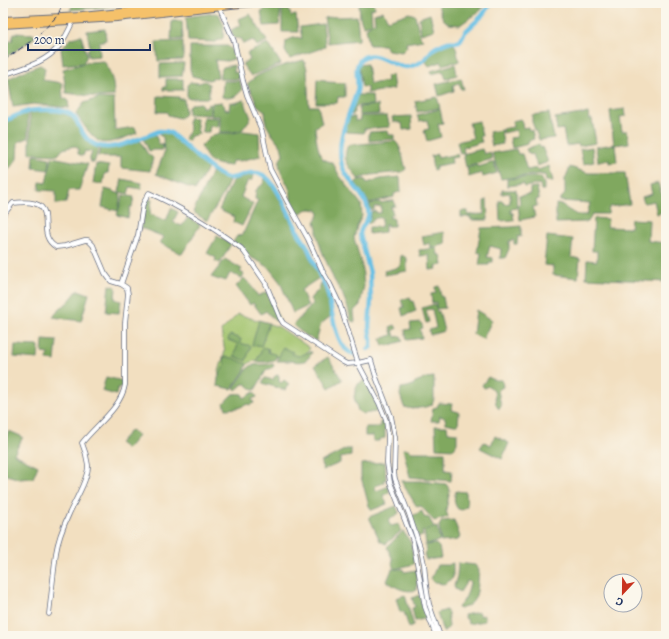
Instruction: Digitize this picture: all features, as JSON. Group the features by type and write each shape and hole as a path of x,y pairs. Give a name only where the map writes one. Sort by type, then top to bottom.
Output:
{"highway":[{"path":"3,20 82,16 196,3"},
{"path":"3,25 117,18 253,3"}],"street":[{"path":"218,6 234,41 242,81 262,131 270,168 308,239 340,305 358,364 379,403 386,420 388,436 387,463 412,541 425,607 436,636"},
{"path":"3,75 41,62 59,46 73,21"},
{"path":"121,284 138,235 143,204 149,192 191,215 241,248 265,282 283,323 343,362 358,364 371,360 376,377 392,416 395,437 394,473 392,480 409,514 421,550 429,604 440,636"},
{"path":"3,215 13,203 31,202 40,205 45,212 47,236 51,245 56,247 65,246 88,240 93,245 105,273 111,281 121,284 127,288 128,294 125,323 124,390 107,416 82,443 88,465 87,473 57,544 49,614"}],"green space":[{"path":"74,3 150,3 70,10"},
{"path":"359,3 374,3 375,8 371,9 372,23 375,22 374,14 383,11 388,20 409,13 415,15 420,36 423,40 406,43 407,47 402,52 388,50 384,45 369,45 366,28 372,24 363,26 360,18"},
{"path":"437,3 485,3 481,10 460,25 449,24 443,19"},
{"path":"281,7 279,25 264,26 261,12 264,11 263,8"},
{"path":"289,9 291,16 296,15 298,32 282,32 282,10"},
{"path":"214,13 219,14 224,26 223,38 215,42 188,41 186,17"},
{"path":"250,14 267,41 257,46 253,40 243,44 242,39 234,38 231,30 241,25 239,19"},
{"path":"430,14 434,30 421,34 419,18"},
{"path":"337,16 357,16 359,40 328,43 324,18"},
{"path":"172,21 182,21 183,39 171,40"},
{"path":"323,24 325,47 290,59 285,51 286,41 296,37 302,39 300,27"},
{"path":"105,29 106,40 99,42 100,56 89,57 87,50 90,47 87,31"},
{"path":"14,33 34,34 34,38 3,59 3,41 12,41"},
{"path":"81,35 87,56 83,63 63,65 61,49 70,39"},
{"path":"183,41 183,60 158,61 156,42"},
{"path":"268,43 281,64 251,76 242,64 250,60 247,53"},
{"path":"449,43 453,43 456,47 459,61 442,65 441,62 429,66 424,59 435,50"},
{"path":"190,46 228,46 231,49 234,59 227,61 215,60 218,77 209,80 192,76 190,69"},
{"path":"304,60 307,69 309,106 318,106 322,123 315,127 319,151 323,159 333,163 339,175 361,204 362,216 357,226 354,238 362,266 364,286 360,305 354,311 355,322 351,321 342,293 334,280 321,249 315,222 319,214 318,210 310,209 296,214 290,203 290,191 281,172 279,162 283,154 281,146 266,124 265,111 257,105 247,84 265,72"},
{"path":"104,61 112,78 114,96 98,97 66,93 63,69 89,62"},
{"path":"184,63 182,76 160,77 160,64"},
{"path":"367,64 370,84 387,81 386,76 392,75 394,89 367,93 367,87 362,87 358,65"},
{"path":"455,64 457,75 446,79 443,71 432,74 431,71"},
{"path":"40,65 45,68 43,80 62,83 63,98 68,100 69,108 33,104 13,107 8,79"},
{"path":"234,65 234,72 239,73 239,79 220,79 220,73 223,67"},
{"path":"461,78 464,89 461,89 459,83 453,85 454,91 439,96 436,84"},
{"path":"166,79 183,79 183,90 163,90 163,87 166,87"},
{"path":"317,79 326,80 327,82 345,83 345,97 338,97 337,103 316,103"},
{"path":"205,81 209,84 209,97 187,98 187,85 190,82 199,83"},
{"path":"223,81 240,81 242,90 233,97 222,97"},
{"path":"355,95 372,95 373,105 356,106 353,115 349,113"},
{"path":"158,96 179,97 179,99 184,99 185,114 180,118 168,115 167,112 157,112"},
{"path":"437,97 440,108 417,112 415,101"},
{"path":"99,98 114,99 115,130 135,127 137,133 119,140 105,143 94,138 76,114 84,103"},
{"path":"244,100 251,118 242,130 220,132 220,116 211,116 212,103 222,102 225,109 229,110 230,102 235,103"},
{"path":"201,103 202,107 206,107 210,104 210,115 188,114 188,107 190,104"},
{"path":"378,105 379,114 359,115 359,107"},
{"path":"440,109 443,123 438,124 441,137 427,141 424,130 429,129 427,120 419,121 417,115"},
{"path":"625,109 626,116 620,117 622,131 627,131 629,143 614,145 610,111"},
{"path":"54,111 74,118 84,137 90,143 99,147 94,163 89,161 92,152 85,151 83,156 78,154 78,148 74,146 63,149 58,155 30,153 30,112"},
{"path":"28,112 28,138 18,142 17,159 6,173 3,172 3,122 11,120"},
{"path":"549,113 554,138 539,140 532,122 532,115"},
{"path":"588,113 589,119 592,119 596,143 579,146 578,144 566,146 563,129 557,130 555,118"},
{"path":"360,116 387,116 390,127 364,129 364,133 346,132 345,127 349,117 355,117 355,121 360,120"},
{"path":"411,116 412,129 403,130 402,123 393,122 392,117"},
{"path":"189,117 196,118 198,132 200,134 191,136 188,141 185,139 190,130 188,123"},
{"path":"203,117 219,118 218,127 210,126 209,132 202,132"},
{"path":"521,119 523,128 528,127 529,130 532,130 534,139 528,141 528,144 512,148 510,138 517,137 516,130 503,133 502,129 513,127 512,121"},
{"path":"479,121 482,142 463,147 464,153 460,154 457,142 473,138 469,123"},
{"path":"501,130 503,144 492,146 489,132"},
{"path":"243,131 259,133 260,156 240,161 232,161 231,166 215,164 209,160 201,146 211,136 219,133"},
{"path":"388,131 389,135 394,135 394,139 369,141 369,132"},
{"path":"160,132 171,133 208,168 195,190 156,174 164,153 163,137 159,135"},
{"path":"155,134 159,144 163,144 162,150 149,151 143,138"},
{"path":"140,140 147,153 153,158 150,171 121,168 121,157 98,156 101,147 121,146"},
{"path":"395,141 401,150 406,169 402,172 371,175 358,179 347,163 345,155 348,145"},
{"path":"539,144 540,148 542,147 548,162 537,166 533,154 530,155 526,149"},
{"path":"613,144 613,146 615,145 617,162 609,163 609,160 598,162 596,147"},
{"path":"592,147 594,162 583,164 580,149"},
{"path":"482,149 484,154 490,152 492,159 466,167 463,154"},
{"path":"516,149 518,154 522,154 527,170 537,168 538,170 549,166 553,181 546,181 545,175 541,174 501,179 492,153"},
{"path":"437,154 438,158 457,154 458,157 451,158 452,163 436,166 436,169 433,170 431,156"},
{"path":"34,155 50,158 49,170 33,168"},
{"path":"52,157 88,164 79,190 69,190 66,203 56,204 56,191 39,190 40,182 46,183"},
{"path":"494,162 497,173 483,177 482,173 469,177 467,168 477,165 478,167"},
{"path":"96,164 109,166 108,173 105,173 103,184 93,183"},
{"path":"570,167 588,173 625,173 630,204 609,207 608,214 592,214 588,222 556,223 556,204 563,205 577,215 587,215 590,203 560,201 565,194 565,179"},
{"path":"212,171 227,178 229,181 223,195 207,221 193,212"},
{"path":"254,175 251,181 248,180 241,197 253,204 242,226 233,222 234,217 219,210 233,180"},
{"path":"400,177 401,191 394,194 394,197 369,203 355,183 358,180 365,179 367,183 380,179"},
{"path":"541,177 544,184 544,190 541,190 540,184 524,187 524,184 507,186 507,179"},
{"path":"265,178 275,190 295,230 305,246 319,278 301,290 308,306 293,313 280,282 268,267 250,257 233,242 237,236 243,234 258,200 255,199 256,190 263,184"},
{"path":"122,179 142,183 141,189 130,187 128,194 119,192"},
{"path":"658,183 662,195 666,194 666,211 657,214 654,201 644,203 642,197 652,194 650,185"},
{"path":"537,187 539,199 536,200 537,206 533,207 535,217 520,220 518,206 520,205 519,196 530,194 530,188"},
{"path":"105,189 121,194 118,211 102,207"},
{"path":"502,190 516,190 517,208 511,209 514,220 500,221 499,201 503,201 504,204 510,203 510,193 502,194"},
{"path":"123,195 134,197 128,218 117,215"},
{"path":"147,199 152,200 150,214 166,221 171,208 178,212 173,222 182,226 188,217 200,225 182,254 160,243 164,237 141,228"},
{"path":"394,200 395,206 391,207 393,214 390,215 390,218 394,218 394,226 387,226 387,224 385,224 385,232 369,234 369,227 381,227 382,218 375,219 369,224 367,222 370,218 371,212 376,211 377,213 381,213 381,206 374,207 374,210 371,210 369,204"},
{"path":"487,200 488,220 471,220 471,217 461,217 461,211 468,211 468,215 484,214 484,201"},
{"path":"594,218 608,219 607,227 630,228 631,219 649,220 648,241 666,243 666,282 586,278 587,260 597,261 597,251 592,251"},
{"path":"521,226 521,237 518,236 517,244 514,244 514,240 509,241 509,249 505,258 500,258 501,249 490,246 487,257 493,258 493,262 489,262 489,265 479,265 481,253 477,252 481,228"},
{"path":"444,232 446,244 431,248 430,243 424,245 422,236"},
{"path":"217,236 231,244 220,263 215,261 216,258 207,253"},
{"path":"547,236 573,239 571,257 580,259 578,278 553,275 553,266 544,265"},
{"path":"437,248 438,255 441,255 443,265 436,266 437,269 430,270 429,255 420,256 419,250"},
{"path":"401,255 407,258 407,271 385,275 384,271 400,267"},
{"path":"225,259 242,269 240,272 244,274 242,278 230,273 226,281 211,277"},
{"path":"244,278 258,296 267,292 279,319 275,321 266,311 261,314 253,303 250,305 236,286"},
{"path":"321,282 329,303 331,316 321,324 316,341 293,325 313,304 310,299 319,290"},
{"path":"109,285 116,287 115,299 121,301 119,313 106,312"},
{"path":"439,286 445,308 436,309 437,312 439,311 444,331 430,335 429,330 436,328 432,309 426,310 429,322 426,323 422,308 435,304 436,308 436,302 432,303 431,294 436,293 435,287"},
{"path":"78,290 89,294 81,321 53,317 69,301"},
{"path":"410,297 416,311 403,316 401,308 404,307 401,300"},
{"path":"476,310 492,320 483,339 473,334"},
{"path":"238,314 279,327 310,348 304,356 267,358 253,361 244,367 236,380 218,375 225,351 221,331"},
{"path":"259,320 269,323 261,347 252,345"},
{"path":"421,322 423,328 420,329 422,338 407,340 405,330 411,329 410,323"},
{"path":"395,325 397,329 393,330 395,337 401,336 403,341 383,346 381,339 392,335 390,327"},
{"path":"230,335 241,339 240,343 251,346 246,361 234,356 238,344 228,340"},
{"path":"43,340 57,341 55,361 47,360 48,354 42,353"},
{"path":"15,345 39,346 38,359 14,357"},
{"path":"263,347 269,349 268,352 277,355 275,360 256,362"},
{"path":"283,347 293,352 292,354 299,356 312,352 308,359 300,362 277,361"},
{"path":"227,357 247,364 245,370 232,389 217,386 218,378 225,364 223,358"},
{"path":"328,357 342,380 329,388 315,365"},
{"path":"252,365 274,365 272,368 267,369 255,390 246,384 243,384 236,390 234,388 247,369"},
{"path":"277,375 279,376 279,381 281,383 284,380 289,384 285,390 262,383 265,378 273,380"},
{"path":"106,377 123,381 122,388 118,387 116,395 102,391"},
{"path":"434,377 434,399 432,405 418,408 404,407 400,395 401,388 413,385 415,382 426,378"},
{"path":"488,377 495,380 502,380 503,387 498,390 501,406 500,408 498,408 493,390 488,386 484,388 482,385"},
{"path":"365,380 379,410 363,414 358,411 354,397 358,384"},
{"path":"254,392 257,397 252,399 254,403 238,408 226,409 224,403 232,395 242,394 244,398"},
{"path":"439,403 452,404 451,410 459,412 458,425 446,423 445,418 440,416 439,421 431,421 433,408 437,407"},
{"path":"380,422 385,422 385,438 380,439 380,441 373,441 373,436 365,436 365,427 380,427"},
{"path":"435,426 447,426 448,432 457,433 457,443 454,449 436,448"},
{"path":"131,430 138,436 127,449 119,443"},
{"path":"9,431 23,437 14,454 38,466 33,478 20,479 3,474 3,442"},
{"path":"495,436 509,443 502,459 480,448 484,442 491,445"},
{"path":"346,449 351,449 351,456 340,458 340,463 323,470 321,462"},
{"path":"403,449 409,449 411,452 445,452 445,470 452,471 451,481 410,477"},
{"path":"385,462 386,480 383,480 384,483 375,486 376,491 389,486 389,493 383,495 387,504 372,510 369,506 361,477 361,464"},
{"path":"401,481 421,481 446,484 450,490 446,510 448,517 434,521 421,506 417,507"},
{"path":"456,491 466,492 467,506 462,510 458,509 455,504 454,498"},
{"path":"396,506 399,513 388,521 391,526 399,524 401,531 386,544 380,541 369,517"},
{"path":"422,511 424,517 429,518 434,527 426,530 437,527 440,540 426,544 424,531 422,532 423,536 418,537 412,516"},
{"path":"454,520 460,537 458,540 441,542 439,526 442,521"},
{"path":"403,531 411,543 414,564 395,569 387,547"},
{"path":"436,544 439,547 441,558 426,560 424,554 426,552 425,545"},
{"path":"453,563 453,578 445,584 434,583 431,579 437,565 448,565"},
{"path":"458,563 475,565 479,570 474,600 466,607 459,609 458,607 463,602 469,589 470,582 467,581 460,592 455,589 454,586 457,576"},
{"path":"392,569 403,569 404,572 417,570 417,590 409,591 401,589 387,581"},
{"path":"405,595 413,623 413,626 409,628 404,612 400,612 396,598"},
{"path":"419,595 427,618 415,621 412,608 415,607 412,598"},
{"path":"446,610 449,618 449,627 444,630 445,632 443,632 437,613"},
{"path":"479,612 481,616 484,615 485,621 468,624 464,615"}],"waterway":[{"path":"368,349 371,347 369,327 371,300 370,273 360,234 369,213 363,197 344,171 340,155 340,146 344,127 358,87 358,64 360,60 369,55 379,57 402,67 416,65 442,44 460,41 465,32 481,17 491,3"},
{"path":"3,121 35,110 66,112 75,118 83,133 89,140 96,145 103,147 120,146 159,131 166,131 170,132 221,176 231,178 248,173 258,173 268,178 277,191 298,233 307,246 326,288 338,336 347,350 354,354"}],"railway":[{"path":"3,60 37,37 58,15 63,3"}]}
